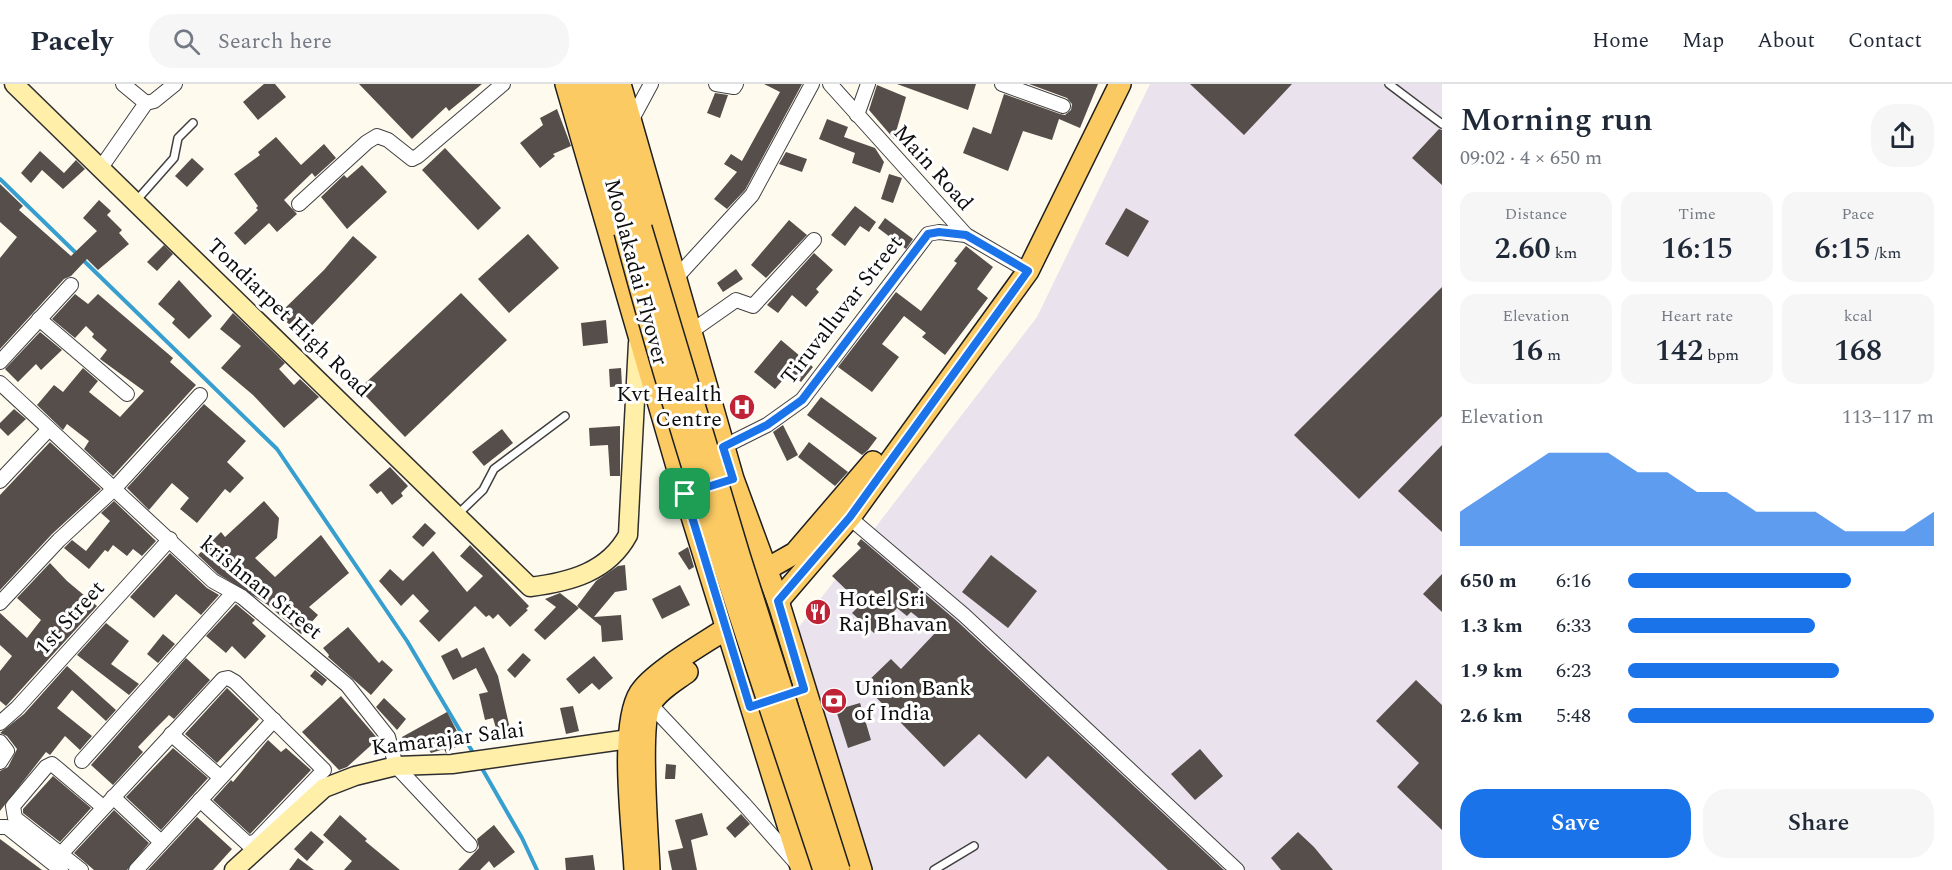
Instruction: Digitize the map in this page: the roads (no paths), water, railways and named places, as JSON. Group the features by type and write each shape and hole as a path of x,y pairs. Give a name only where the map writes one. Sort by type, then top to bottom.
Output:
{"main road":[{"path":"566,84 685,494 802,870"},
{"name":"Moolakadai Flyover","path":"585,84 839,870"},
{"name":"Moolakadai Flyover","path":"603,84 653,339 759,677 824,870"},
{"path":"620,84 723,447 778,601 861,870"},
{"path":"1023,268 1104,84"},
{"path":"778,601 1023,268 1120,84"},
{"path":"685,494 733,479"},
{"path":"767,569 795,553 843,512"},
{"path":"649,870 644,737 650,704 657,694 729,633"},
{"path":"635,870 629,739 630,721 639,694 654,679 729,633"},
{"path":"750,707 804,689"}],"street":[{"name":"Tondiarpet High Road","path":"14,84 530,587 564,583 586,573 619,552 628,535 638,336"},
{"path":"123,84 146,103"},
{"path":"100,169 146,103 154,101 175,84"},
{"path":"298,204 367,142 377,136 388,140 412,159 418,156 503,84"},
{"path":"630,123 651,84"},
{"path":"716,84 734,87 736,84"},
{"path":"674,279 752,195 812,84"},
{"name":"Main Road","path":"830,84 966,235 1023,268"},
{"path":"857,115 868,84"},
{"path":"1002,84 1063,106"},
{"name":"Tiruvalluvar Street","path":"723,447 767,425 802,400 928,234 939,232 966,235"},
{"path":"689,333 736,300 753,306 814,240"},
{"path":"0,362 71,285"},
{"path":"39,319 127,394"},
{"name":"krishnan Street","path":"0,383 213,581 242,597 347,685 388,736 396,766"},
{"path":"0,603 59,540 113,490 200,396"},
{"path":"0,481 49,429"},
{"path":"843,512 972,623 1237,870"},
{"name":"1st Street","path":"0,723 17,708 170,539"},
{"path":"82,761 233,593"},
{"path":"60,855 223,679 228,678 322,766 322,775 256,841 248,844 200,800"},
{"path":"650,704 802,870"},
{"path":"136,870 274,720"},
{"path":"171,734 220,777"},
{"name":"Kamarajar Salai","path":"234,870 324,788 355,776 396,766 452,764 629,739"},
{"path":"0,742 7,751 0,762"},
{"path":"81,870 60,855 12,813 13,806 46,767 52,764 161,842"},
{"path":"396,766 470,845"},
{"path":"0,827 6,827 61,870"}],"lane":[{"path":"1389,84 1442,124"},
{"path":"134,202 172,161 178,138 192,123"},
{"path":"457,515 483,490 494,469 565,416"},
{"path":"934,870 974,846"}],"waterway":[{"path":"0,179 77,254"},
{"path":"82,259 277,449 407,641 475,756"},
{"path":"480,765 522,838 537,870"}],"place":[{"name":"Kvt Health Centre","path":"742,407"},
{"name":"Hotel Sri Raj Bhavan","path":"818,612"},
{"name":"Union Bank of India","path":"834,701"}]}
